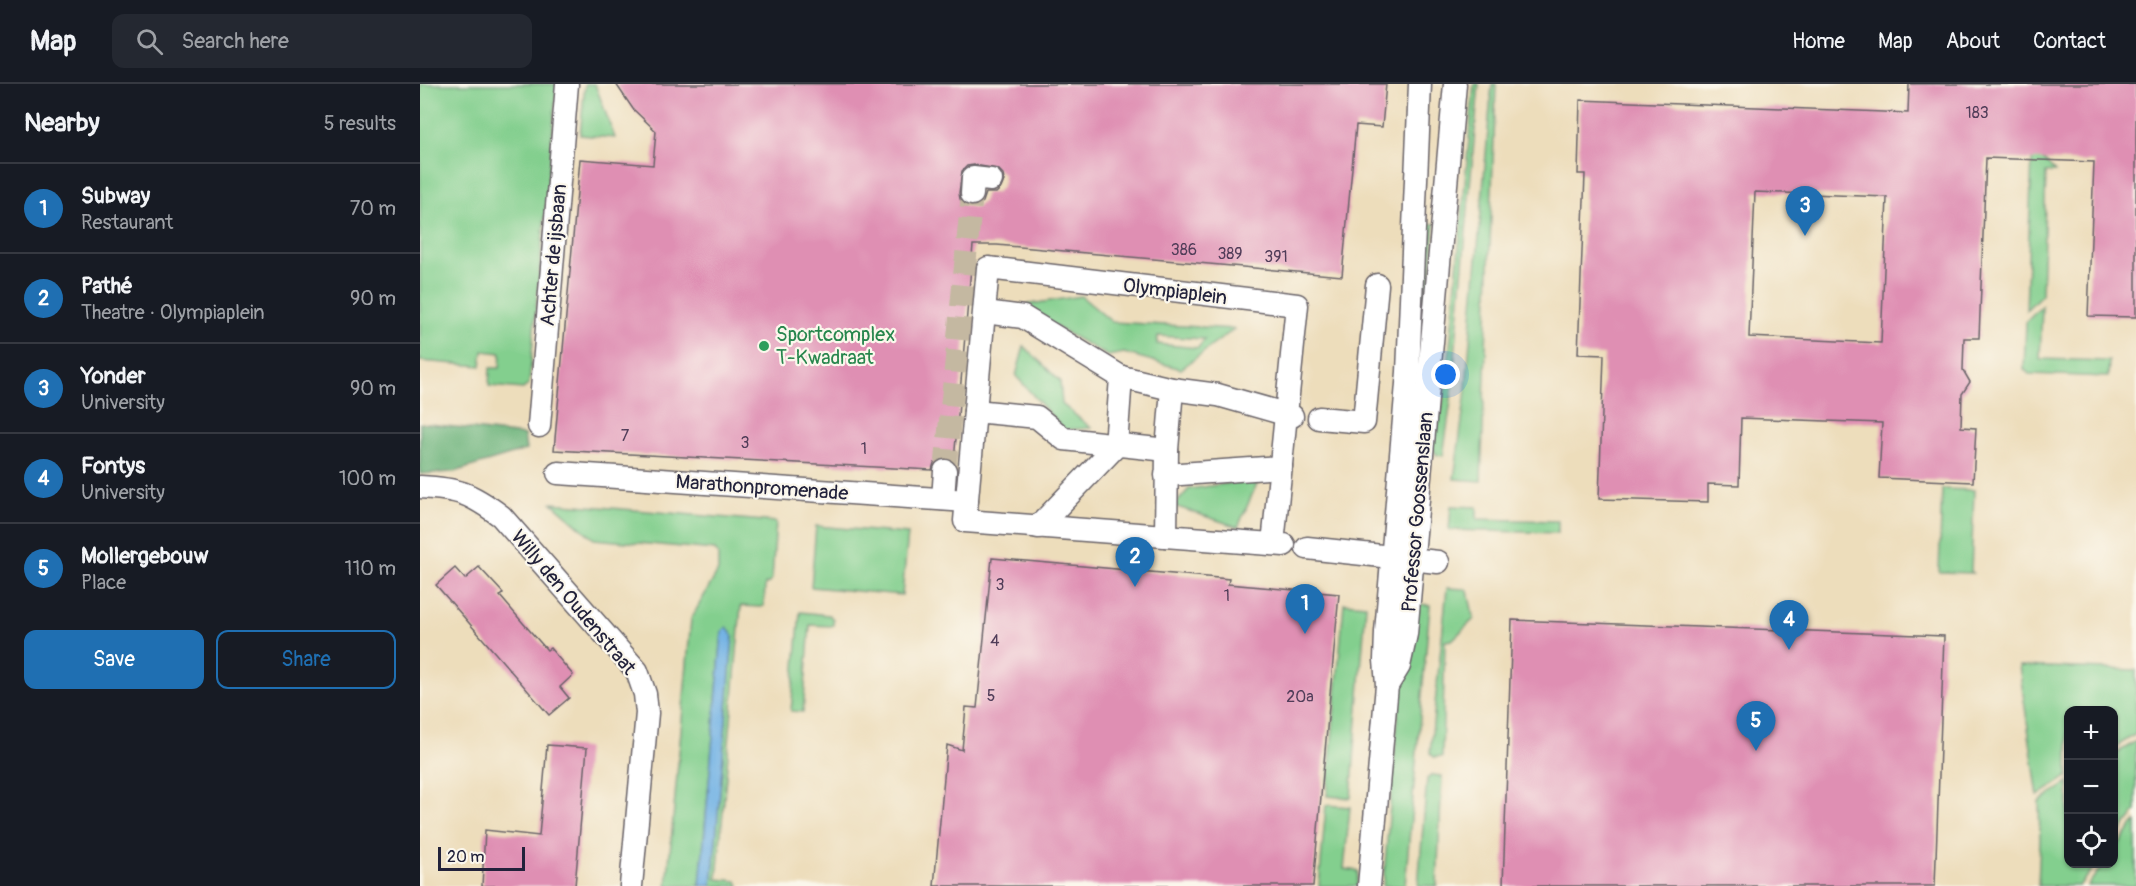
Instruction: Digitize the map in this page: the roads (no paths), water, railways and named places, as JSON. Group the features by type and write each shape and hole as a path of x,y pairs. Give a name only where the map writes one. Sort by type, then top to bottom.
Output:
{"street":[{"name":"Achter de ijsbaan","path":"539,426 567,84"},
{"name":"Professor Goossenslaan","path":"1369,886 1387,685 1398,666 1406,634 1403,558 1420,84"},
{"name":"Professor Goossenslaan","path":"1403,558 1455,84"},
{"path":"972,194 973,178 992,180"},
{"name":"Olympiaplein","path":"988,268 1297,305 1289,416 1281,467 1279,544 965,521 975,411 988,268"},
{"path":"1319,418 1364,422 1377,285"},
{"path":"985,312 1023,317 1121,377 1172,389 1218,395 1289,416"},
{"path":"1038,527 1116,446 1121,377"},
{"path":"1166,536 1166,474 1172,389"},
{"path":"975,411 1037,417 1064,439 1167,450"},
{"path":"1166,474 1281,467"},
{"path":"943,499 945,471"},
{"name":"Marathonpromenade","path":"558,473 967,501"},
{"name":"Willy den Oudenstraat","path":"420,487 464,492 501,516 637,671 645,694 647,713 631,886"},
{"path":"1307,548 1438,562"}],"water":[{"path":"727,627 733,636 712,886 700,886 722,632"}],"tunnel":[{"path":"945,471 972,194"}],"place":[{"name":"Yonder","path":"1805,236"},
{"name":"Sportcomplex T-Kwadraat","path":"764,346"},
{"name":"Pathé","path":"1135,587"},
{"name":"Subway","path":"1305,634"},
{"name":"Fontys","path":"1789,650"},
{"name":"Mollergebouw","path":"1756,751"}]}
